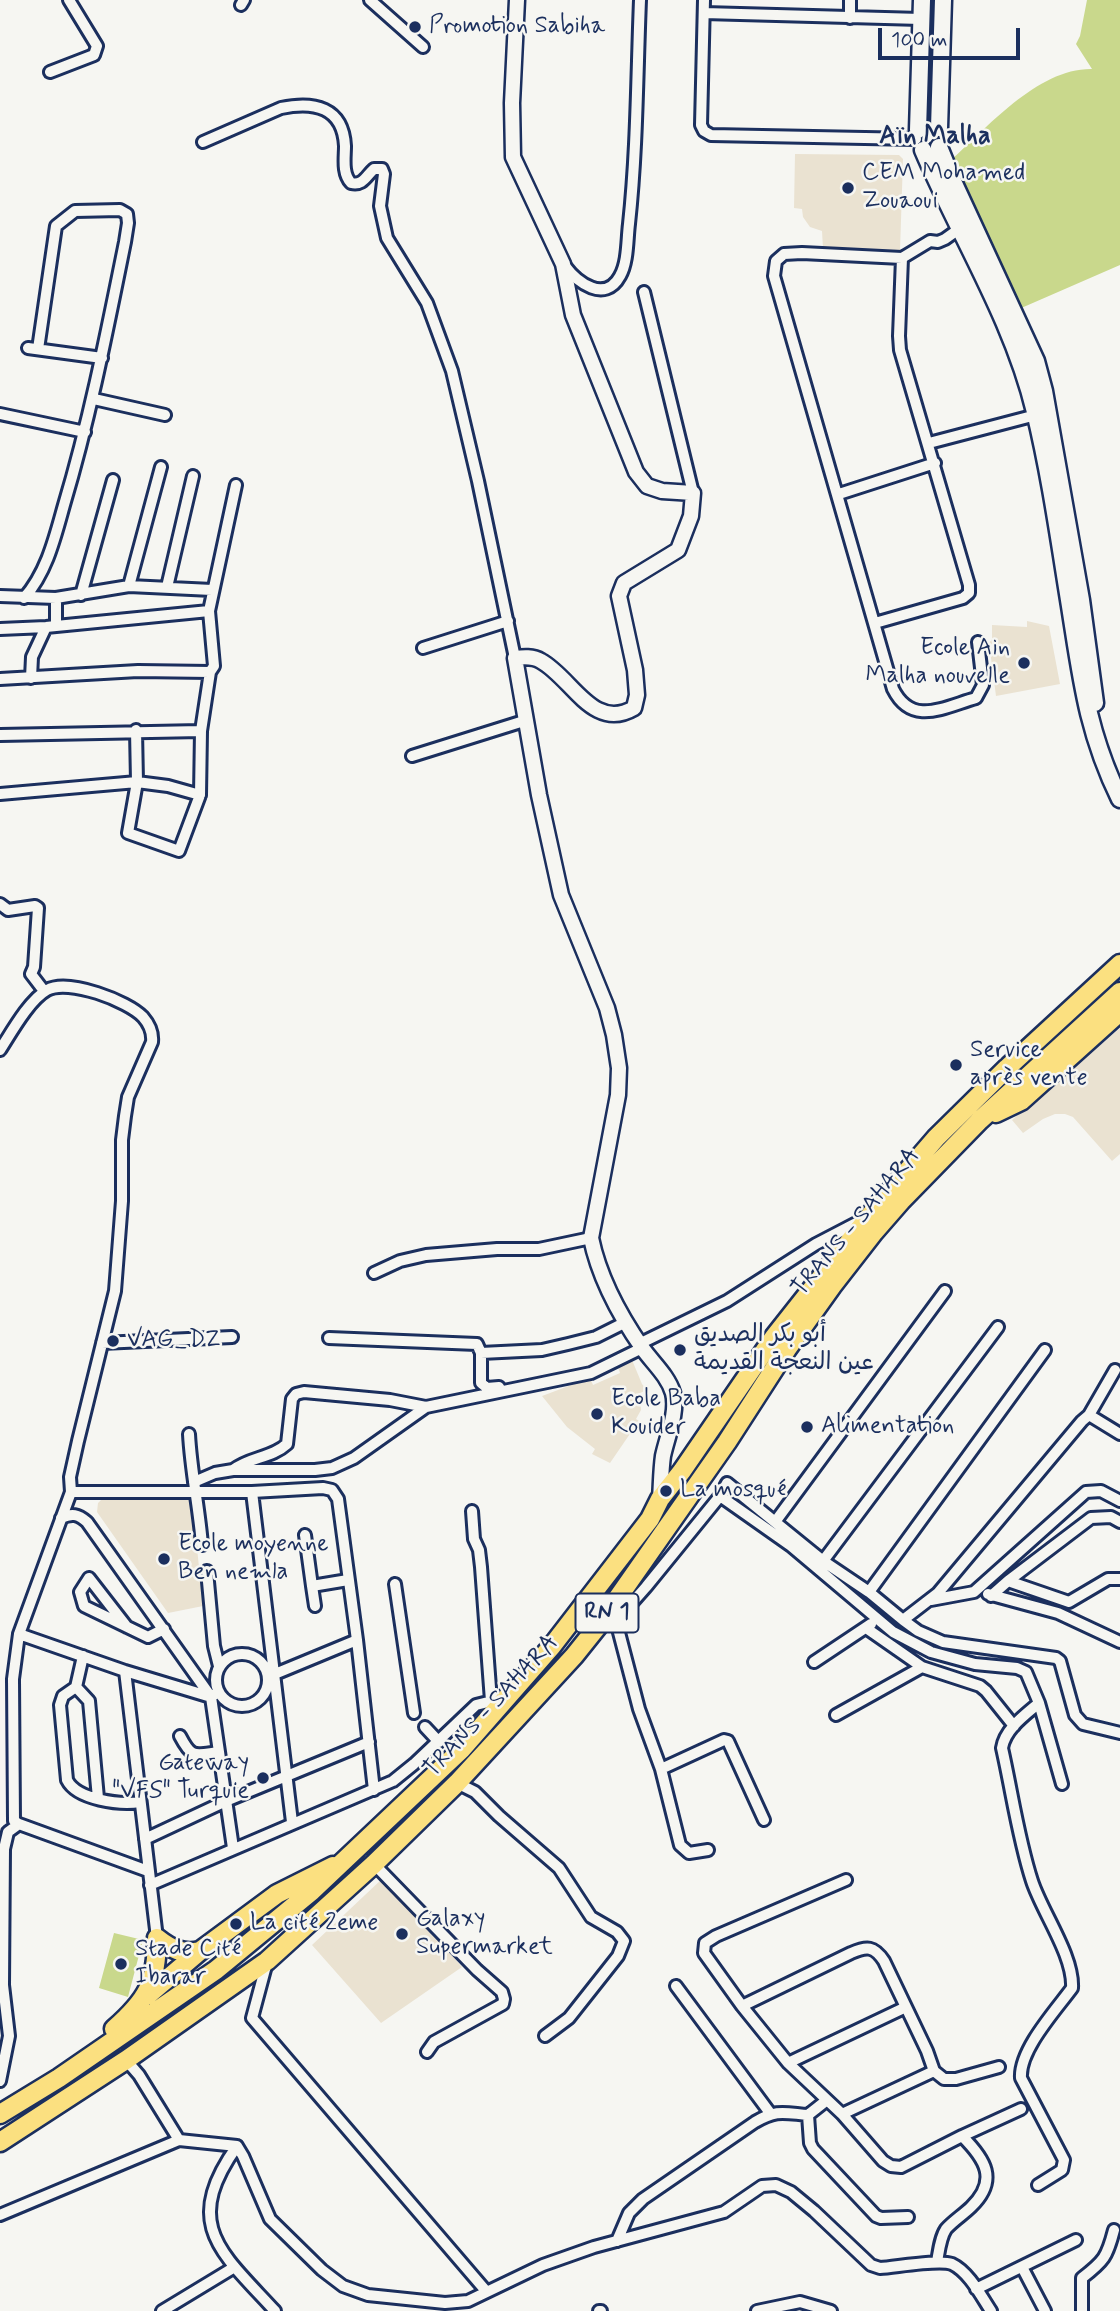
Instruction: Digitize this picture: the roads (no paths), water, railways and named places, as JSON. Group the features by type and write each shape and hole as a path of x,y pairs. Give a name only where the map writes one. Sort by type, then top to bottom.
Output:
{"highway":[{"path":"1007,1068 1031,1031 1120,952"},
{"name":"TRANS - SAHARA","path":"0,2114 59,2078 216,1970 312,1892 461,1750 499,1699 552,1646 650,1519 660,1499 774,1337 869,1216 936,1138 1120,964"},
{"name":"TRANS - SAHARA","path":"0,2142 126,2060 267,1961 374,1864 457,1783 574,1656 598,1626 727,1442 787,1349 832,1286 901,1201 980,1121 1120,992"},
{"path":"980,1121 1021,1101 1120,1012"},
{"path":"59,2078 200,1951 276,1894 346,1861"},
{"path":"157,1938 180,1952 200,1951"},
{"path":"144,1999 155,1970 157,1938"}],"main road":[{"path":"922,0 924,141 959,229 1011,337 1026,375 1036,415 1069,601 1079,677 1093,734 1120,799"},
{"path":"924,141 943,138 939,128 943,0"},
{"path":"924,141 952,180 1036,361 1044,391 1082,600 1094,699 1120,774"}],"street":[{"path":"50,72 94,55 96,51 97,46 69,0"},
{"path":"370,0 423,47"},
{"path":"517,0 512,103 513,157 563,264 573,315 636,472 647,486 662,491 694,493"},
{"path":"563,264 580,283 597,289 615,284 621,275 631,204 640,0"},
{"path":"704,0 701,125 704,131 711,135 924,141"},
{"path":"850,0 850,18"},
{"path":"704,13 921,19"},
{"path":"204,142 291,106 317,107 337,118 344,136 348,180 357,184 374,169 382,169 384,174 380,206 387,238 427,303 452,371 508,621 539,795 561,895 607,1008 614,1035 619,1068 618,1095 591,1238 596,1261 626,1322 669,1383 674,1396 663,1458 660,1499"},
{"path":"24,598 43,570 85,432 94,399 102,358 128,222 127,214 120,210 75,211 55,226 33,349 102,358"},
{"path":"959,229 945,239 930,242 902,258 784,254 776,261 774,276 839,494 893,689 900,702 909,710 932,711 976,698 983,685 978,642"},
{"path":"875,623 969,593 969,584 929,443 900,350 902,258"},
{"path":"515,658 541,660 597,710 611,716 622,716 634,708 637,695 635,670 619,596 624,583 678,550 691,516 694,493 644,292"},
{"path":"94,399 165,415"},
{"path":"0,414 85,432"},
{"path":"929,443 1036,415"},
{"path":"839,494 934,463"},
{"path":"129,586 161,467"},
{"path":"167,587 193,476"},
{"path":"81,595 113,480"},
{"path":"136,730 137,782 128,833 177,850 181,849 200,795 201,731 210,672 214,666 209,611 236,485"},
{"path":"0,596 56,598 129,586 212,590"},
{"path":"31,677 32,657 51,626 56,598"},
{"path":"0,629 209,611"},
{"path":"422,648 508,621"},
{"path":"0,680 138,671 210,672"},
{"path":"412,756 527,720"},
{"path":"0,735 136,730 201,731"},
{"path":"0,794 137,782 168,786 200,795"},
{"path":"0,904 8,909 38,908 32,975 44,991"},
{"path":"0,1050 21,1018 44,991 57,985 80,988 116,1001 141,1014 153,1034 128,1097 122,1140 122,1200 116,1278 70,1477 71,1492 19,1634 13,1679 10,1827 4,1849 2,1961 9,2036 0,2081"},
{"path":"196,1488 215,1473 233,1470 332,1468 354,1458 426,1407 591,1373 727,1301 816,1244 869,1216"},
{"path":"374,1273 426,1255 498,1249 539,1249 591,1238"},
{"path":"775,1522 945,1291"},
{"path":"481,1353 542,1350 596,1337 626,1322"},
{"path":"823,1560 998,1327"},
{"path":"102,1343 232,1337"},
{"path":"329,1338 477,1344 481,1353 481,1383 484,1387 554,1382"},
{"path":"869,1592 1045,1350"},
{"path":"903,1620 931,1600 1089,1415 1115,1370"},
{"path":"233,1470 242,1462 273,1453 287,1444 292,1399 296,1394 304,1392 378,1398 426,1407"},
{"path":"1089,1415 1120,1434"},
{"path":"189,1434 191,1474 196,1488 202,1545"},
{"path":"598,1626 616,1621 720,1496 727,1482 823,1560 918,1631 943,1642 1056,1658 1060,1661 1075,1715 1083,1724 1120,1733"},
{"path":"71,1492 196,1488 252,1492 323,1488 332,1490 338,1499 374,1790"},
{"path":"974,1592 1086,1492 1101,1491 1120,1501"},
{"path":"252,1492 271,1676 292,1822"},
{"path":"720,1496 791,1546 893,1632 930,1652 975,1664 1017,1668 1026,1672 1039,1703 1062,1784"},
{"path":"149,1885 393,1781 439,1742 476,1705 499,1699 472,1511"},
{"path":"61,1518 70,1514 80,1515 87,1522 164,1629 215,1694"},
{"path":"991,1596 1091,1518 1111,1517 1120,1522"},
{"path":"305,1535 315,1606"},
{"path":"207,1571 214,1646 219,1666"},
{"path":"127,1627 89,1578 80,1592 84,1606 127,1627 148,1637 164,1629"},
{"path":"1008,1581 1069,1602 1108,1579 1120,1579"},
{"path":"312,1586 348,1580"},
{"path":"395,1584 414,1713"},
{"path":"931,1600 974,1592 1058,1613 1120,1642"},
{"path":"814,1662 876,1620"},
{"path":"616,1621 639,1709 661,1769 680,1845 689,1853 708,1850"},
{"path":"866,1628 922,1667 980,1686 1014,1726"},
{"path":"19,1634 125,1671 215,1694 230,1703 246,1706 261,1698 271,1676 357,1640"},
{"path":"233,1848 219,1752 216,1675 219,1666 232,1655 250,1655 264,1666 271,1676"},
{"path":"83,1657 76,1687 63,1696 60,1704 66,1780 72,1788 107,1802 140,1802"},
{"path":"836,1714 922,1667"},
{"path":"125,1671 157,1938"},
{"path":"76,1687 89,1701 98,1798"},
{"path":"1038,2185 1062,2170 1064,2160 1021,2078 1020,2069 1027,2052 1072,1988 1073,1979 1061,1945 1032,1882 1002,1748 1014,1726 1039,1703"},
{"path":"425,1727 439,1742"},
{"path":"180,1736 188,1752 194,1755 219,1752"},
{"path":"661,1769 724,1740 728,1741 764,1820"},
{"path":"145,1839 226,1801 369,1742"},
{"path":"457,1783 475,1792 559,1868 591,1917 617,1932 624,1941 618,1956 569,2018 545,2036"},
{"path":"0,1821 10,1827 148,1871"},
{"path":"374,1864 477,1970 502,1992 504,1999 503,2004 434,2042 427,2052"},
{"path":"846,1880 716,1936 705,1943 704,1953 709,1963 789,2063 842,2114 883,2161 891,2166 901,2167 1021,2109"},
{"path":"742,2006 851,1953 865,1949 877,1951 927,2051 934,2071 949,2081 999,2067"},
{"path":"267,1961 252,2018 486,2291"},
{"path":"676,1986 770,2113"},
{"path":"789,2063 906,2007"},
{"path":"126,2060 139,2074 179,2140"},
{"path":"842,2114 934,2071"},
{"path":"617,2241 629,2213 643,2200 770,2113 808,2115 827,2100"},
{"path":"808,2115 813,2149 876,2216 908,2217"},
{"path":"937,2262 945,2230 982,2197 987,2182 987,2170 981,2158 962,2136"},
{"path":"0,2215 179,2140 237,2146"},
{"path":"237,2146 270,2219 322,2270 343,2286 368,2295 445,2303 468,2301 543,2265 617,2241 724,2212 762,2186 776,2185 791,2192 814,2211 871,2265 880,2268 949,2263 958,2268 991,2311"},
{"path":"237,2146 220,2170 209,2206 217,2243 233,2268 275,2311"},
{"path":"1082,2311 1082,2278 1108,2255 1114,2230"},
{"path":"976,2289 1076,2241"},
{"path":"1022,2267 1045,2311"},
{"path":"162,2311 233,2268"},
{"path":"757,2311 801,2306 831,2311"}],"place":[{"name":"Promotion Sabiha","path":"415,27"},
{"name":"CEM Mohamed Zouaoui","path":"848,188"},
{"name":"Ecole Ain Malha nouvelle","path":"1024,663"},
{"name":"Service après vente","path":"956,1065"},
{"name":"VAG_DZ","path":"113,1341"},
{"name":"أبو بكر الصديق عين النعجة القديمة","path":"680,1350"},
{"name":"Ecole Baba Kouider","path":"597,1414"},
{"name":"Alimentation","path":"807,1427"},
{"name":"La mosqué","path":"666,1491"},
{"name":"Ecole moyenne Ben nemla","path":"164,1559"},
{"name":"Gateway \"VFS\" Turquie","path":"263,1778"},
{"name":"La cité 2eme","path":"236,1924"},
{"name":"Galaxy Supermarket","path":"402,1934"},
{"name":"Stade Cité Ibarar","path":"121,1964"}],"district":[{"name":"Aïn Malha","path":"935,138"}]}
